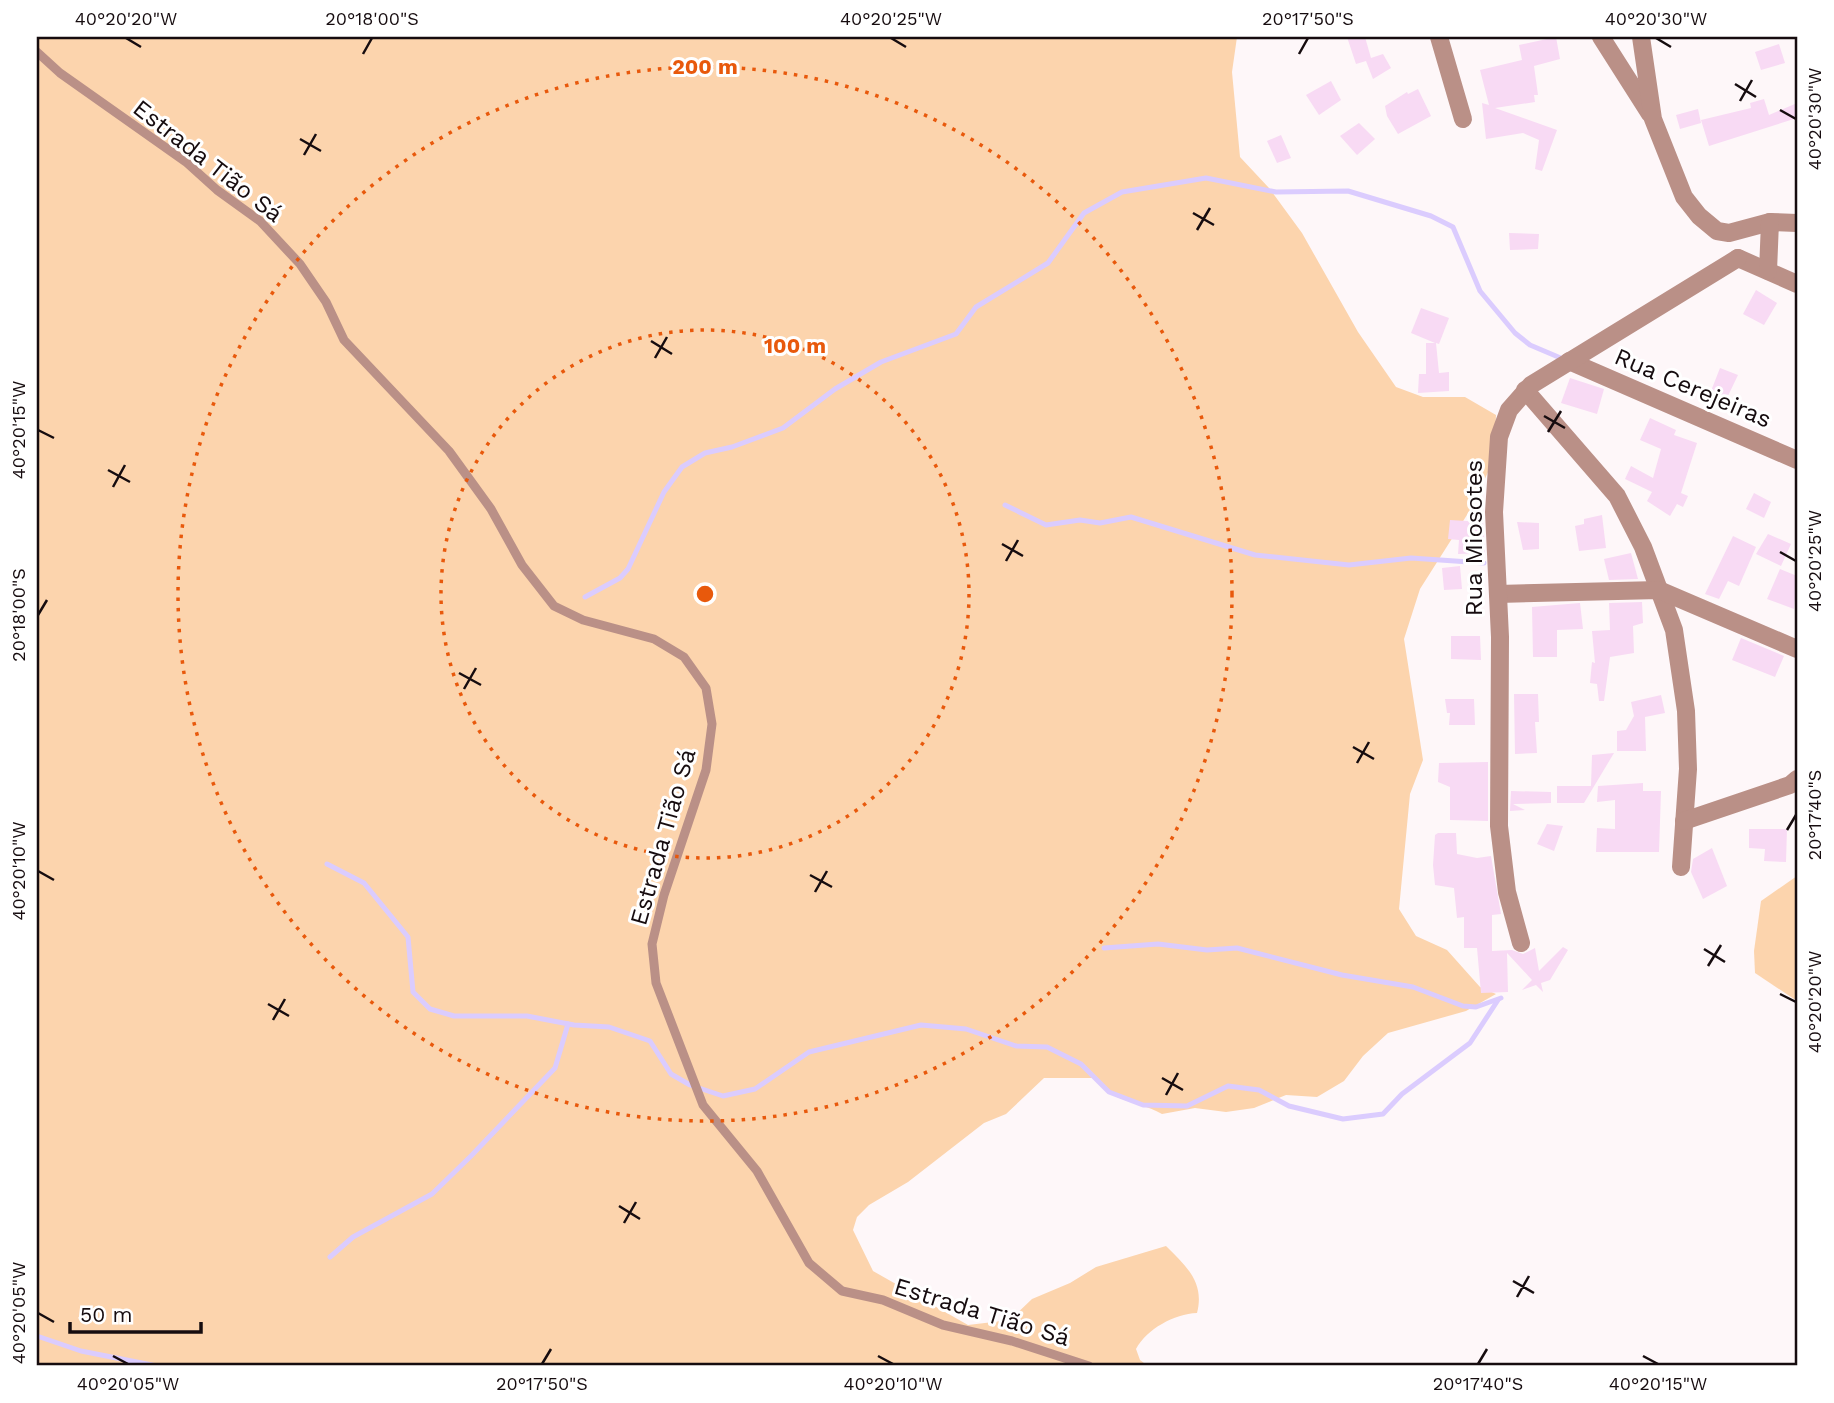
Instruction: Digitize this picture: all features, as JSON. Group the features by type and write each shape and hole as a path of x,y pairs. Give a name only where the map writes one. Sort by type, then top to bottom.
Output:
{"street":[{"path":"1439,37 1463,119"},
{"path":"1601,37 1653,119 1684,197 1717,231 1729,233 1770,222 1797,223"},
{"path":"1641,37 1653,119"},
{"path":"1768,271 1770,222"},
{"path":"1740,228 1738,258 1797,284"},
{"name":"Rua Miosotes","path":"1521,943 1507,892 1499,826 1498,594 1494,512 1499,437 1509,410 1525,390 1738,258"},
{"name":"Rua Cerejeiras","path":"1569,361 1797,460"},
{"path":"1525,390 1617,496 1643,547 1674,630 1686,711 1688,769 1681,867"},
{"path":"1498,594 1659,590 1797,649"},
{"path":"1684,821 1795,784"}],"lane":[{"name":"Estrada Tião Sá","path":"37,52 260,221 300,264 326,302 344,340 449,451 491,509 522,565 554,606 583,620 654,639 684,657 706,688 712,724 706,771 664,895 652,944 656,983 703,1105 757,1171 809,1263 842,1291 883,1300 943,1325 1012,1341 1089,1366"}],"shaded area":[{"path":"37,37 1237,37 1232,72 1240,157 1269,188 1302,233 1358,332 1396,387 1423,397 1465,397 1496,415 1494,459 1472,507 1420,589 1404,639 1423,760 1410,794 1399,909 1416,936 1447,950 1480,987 1496,994 1466,1011 1388,1033 1363,1056 1344,1081 1317,1097 1286,1095 1254,1108 1226,1112 1195,1108 1162,1114 1110,1093 1093,1078 1044,1078 1006,1114 984,1123 908,1182 869,1205 857,1217 853,1230 873,1271 968,1325 1010,1320 1032,1299 1070,1283 1096,1267 1166,1246 1192,1275 1199,1302 1197,1313 1179,1316 1162,1324 1141,1342 1136,1349 1140,1360 1148,1366 37,1366"},
{"path":"1797,876 1797,1001 1755,973 1754,951 1761,901"}],"building":[{"path":"1347,37 1365,37 1371,58 1383,54 1391,68 1373,79 1366,61 1356,64"},
{"path":"1556,37 1560,59 1534,66 1538,95 1534,95 1535,102 1495,108 1557,130 1542,171 1535,169 1539,140 1523,133 1486,139 1482,103 1489,105 1480,70 1522,60 1519,45"},
{"path":"1779,44 1785,63 1761,70 1755,52"},
{"path":"1331,81 1341,100 1319,115 1306,95"},
{"path":"1418,89 1431,116 1398,134 1387,116 1385,106 1407,92 1408,94"},
{"path":"1764,99 1769,115 1797,103 1797,118 1709,146 1701,120 1751,108 1750,103"},
{"path":"1698,109 1701,123 1680,129 1676,115"},
{"path":"1359,123 1375,139 1357,155 1340,136"},
{"path":"1281,135 1291,158 1277,163 1267,141"},
{"path":"1509,233 1539,234 1538,249 1510,250"},
{"path":"1756,290 1777,303 1764,325 1743,314"},
{"path":"1421,308 1449,318 1439,344 1436,343 1439,373 1449,372 1449,391 1418,393 1419,374 1426,374 1426,343 1435,343 1411,333"},
{"path":"1720,368 1738,375 1727,398 1711,391"},
{"path":"1570,378 1604,389 1597,414 1561,403"},
{"path":"1650,418 1676,430 1674,435 1697,443 1681,493 1688,496 1683,507 1677,504 1670,516 1647,501 1652,492 1625,479 1631,466 1653,478 1661,449 1640,440"},
{"path":"1754,493 1771,502 1764,518 1746,509"},
{"path":"1602,515 1606,548 1579,551 1575,526 1584,524 1584,519"},
{"path":"1450,520 1483,522 1485,553 1458,554 1459,540 1448,539"},
{"path":"1517,522 1539,523 1539,549 1523,550"},
{"path":"1768,534 1791,544 1781,566 1756,554"},
{"path":"1733,536 1756,547 1739,586 1728,581 1719,599 1705,594"},
{"path":"1631,553 1638,579 1609,580 1604,559"},
{"path":"1460,566 1462,589 1444,590 1442,568"},
{"path":"1780,569 1797,576 1794,609 1767,599"},
{"path":"1642,602 1643,623 1633,626 1634,653 1610,657 1604,701 1599,701 1597,684 1590,683 1592,662 1595,663 1592,631 1610,630 1609,603"},
{"path":"1580,603 1583,629 1557,630 1557,657 1533,657 1532,607"},
{"path":"1451,636 1480,636 1481,660 1451,659"},
{"path":"1741,638 1784,656 1775,677 1732,660"},
{"path":"1514,694 1538,694 1539,722 1535,722 1537,753 1515,754"},
{"path":"1661,695 1665,713 1645,717 1646,751 1617,751 1617,731 1626,730 1634,716 1631,702"},
{"path":"1445,699 1474,699 1475,725 1449,725 1450,713 1447,713"},
{"path":"1614,753 1584,803 1557,803 1557,786 1591,786 1592,755"},
{"path":"1488,762 1488,821 1450,820 1450,787 1438,782 1439,763"},
{"path":"1643,783 1643,791 1661,791 1659,852 1596,852 1597,828 1615,829 1615,800 1597,802 1598,786"},
{"path":"1511,791 1551,792 1551,803 1513,804 1525,810 1510,811"},
{"path":"1547,824 1563,826 1554,851 1537,844"},
{"path":"1749,829 1787,829 1786,862 1764,861 1765,849 1749,848"},
{"path":"1456,833 1457,854 1477,858 1491,856 1501,914 1492,915 1492,951 1512,950 1523,954 1535,948 1539,971 1563,947 1568,950 1550,980 1541,983 1543,992 1536,985 1522,990 1532,980 1507,953 1508,992 1481,993 1477,948 1464,948 1464,917 1457,918 1454,888 1435,885 1433,865 1435,835"},
{"path":"1712,848 1727,886 1703,899 1691,872 1693,859"}],"waterway":[{"path":"585,597 620,578 628,569 664,492 682,467 705,453 732,447 783,428 835,389 881,362 956,334 976,307 1048,263 1084,213 1122,192 1206,178 1276,192 1348,191 1431,216 1453,227 1480,291 1515,333 1530,345 1563,359"},
{"path":"1005,505 1046,525 1080,520 1100,523 1131,517 1255,555 1349,565 1411,558 1484,563"},
{"path":"327,864 364,883 408,937 413,992 430,1009 454,1016 527,1016 574,1025 609,1027 650,1041 671,1074 690,1085 723,1096 755,1089 809,1052 921,1025 966,1029 1016,1046 1047,1047 1081,1064 1109,1092 1143,1105 1187,1106 1228,1086 1259,1090 1289,1106 1343,1119 1383,1114 1402,1094 1470,1043 1498,1000"},
{"path":"1104,948 1158,944 1207,950 1237,948 1342,975 1413,987 1463,1006 1476,1007 1501,998"},
{"path":"330,1257 353,1237 432,1194 471,1156 555,1068 568,1024"},
{"path":"37,1336 81,1351 157,1366"}]}
